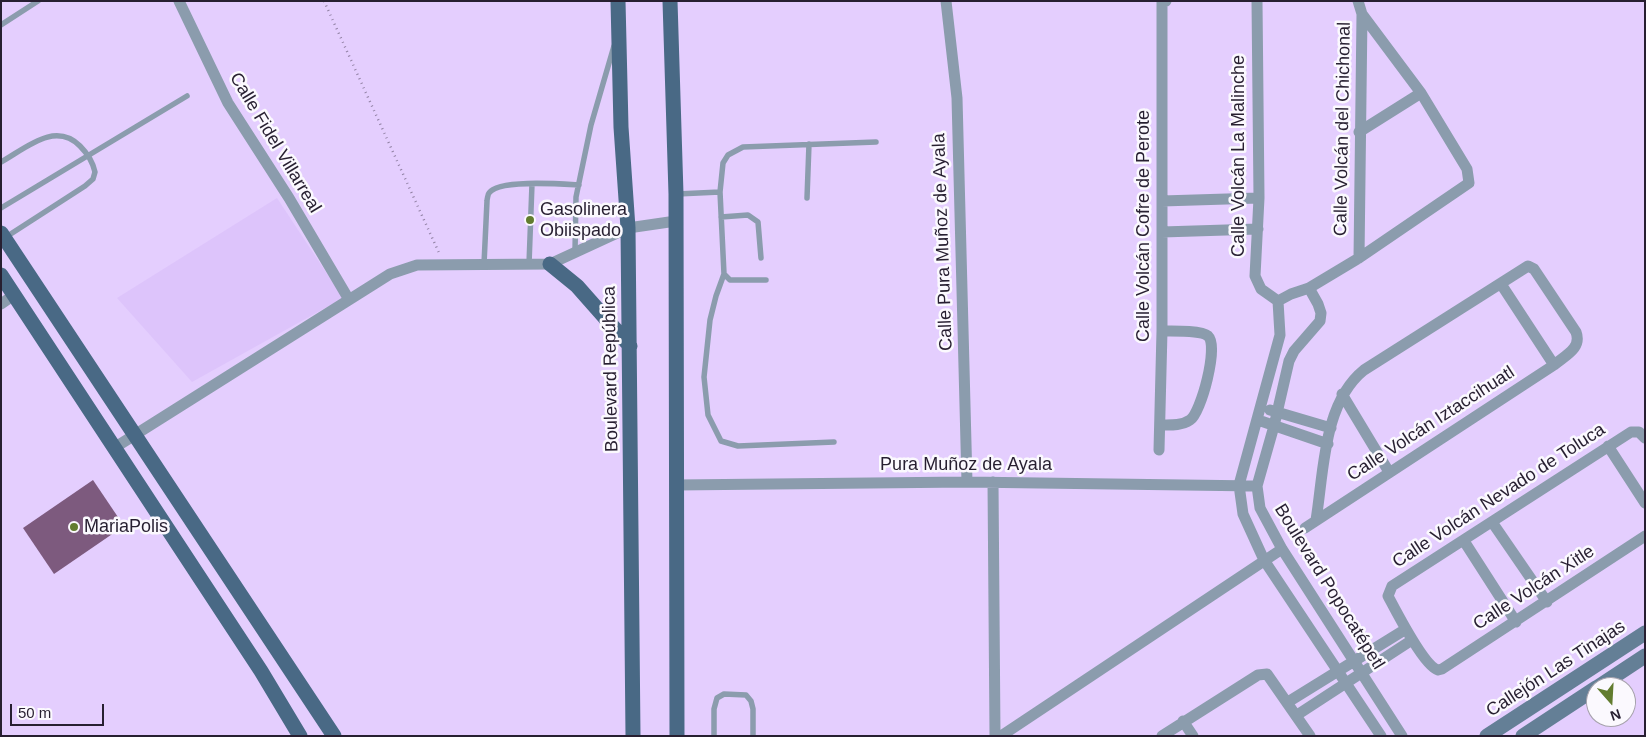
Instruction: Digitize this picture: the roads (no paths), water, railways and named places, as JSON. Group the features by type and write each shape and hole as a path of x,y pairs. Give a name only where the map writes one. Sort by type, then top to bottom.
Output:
{"main road":[{"name":"Boulevard República","path":"618,1 621,127 628,228 633,736"},
{"path":"670,1 676,194 677,736"},
{"path":"3,236 334,736"},
{"path":"550,264 577,286 630,346"},
{"path":"1,275 261,671 300,736"},
{"name":"Callejón Las Tinajas","path":"1487,736 1645,633"},
{"path":"1614,677 1645,656"},
{"path":"1523,736 1586,695"}],"street":[{"name":"Calle Fidel Villarreal","path":"179,1 228,103 289,198 348,298"},
{"name":"Calle Pura Muñoz de Ayala","path":"946,1 957,98 967,482"},
{"name":"Calle Volcán Cofre de Perote","path":"1159,450 1162,330 1162,1"},
{"name":"Calle Volcán La Malinche","path":"1256,1 1259,198 1255,276 1261,290 1278,301"},
{"name":"Calle Volcán del Chichonal","path":"1358,1 1362,14 1359,258"},
{"path":"1278,301 1309,288 1359,258 1469,183 1467,169 1421,93 1362,14"},
{"path":"1360,132 1421,93"},
{"path":"1162,201 1259,198"},
{"path":"114,448 348,298 390,274 417,266 444,264 550,264 628,228 676,221"},
{"path":"1162,232 1258,229"},
{"name":"Calle Volcán Iztaccihuatl","path":"1305,528 1554,365 1576,347 1578,339 1576,332 1534,269 1528,266 1501,284"},
{"path":"1316,520 1331,428 1342,394 1351,380 1364,370 1501,284 1554,365"},
{"name":"Boulevard Popocatépetl","path":"1309,288 1318,304 1321,313 1320,321 1294,351 1289,361 1274,426 1257,486 1260,508 1282,549 1402,736"},
{"path":"1,304 14,295"},
{"name":"Boulevard Popocatépetl","path":"1278,301 1280,335 1240,485 1246,524 1264,560 1381,736"},
{"path":"1160,425 1183,424 1196,414 1212,356 1212,346 1209,337 1202,333 1162,330"},
{"path":"1342,394 1389,472"},
{"path":"1261,408 1331,428"},
{"path":"1258,420 1328,444"},
{"name":"Calle Volcán Nevado de Toluca","path":"1406,630 1388,596 1392,586 1631,432 1641,435"},
{"path":"1608,446 1645,503"},
{"path":"993,482 995,736"},
{"name":"Pura Muñoz de Ayala","path":"676,485 993,482 1257,486"},
{"path":"1492,522 1547,602"},
{"name":"Calle Volcán Xitle","path":"1412,640 1434,669 1442,669 1645,536"},
{"path":"1464,541 1516,622"},
{"path":"1001,736 1282,549"},
{"path":"1288,702 1406,630 1412,640 1297,715"},
{"path":"1162,736 1258,674 1267,674 1310,736"},
{"path":"1183,721 1193,736"}],"lane":[{"path":"1,25 38,1"},
{"path":"575,251 576,197 591,125 619,30"},
{"path":"1,208 87,154 187,96"},
{"path":"1,162 43,138 56,134 66,135 72,139 87,154 95,170 94,179 3,236"},
{"path":"834,442 738,446 721,441 708,414 704,377 710,320 724,274 720,192 723,163 728,155 735,150 750,147 876,142"},
{"path":"807,198 810,144"},
{"path":"529,264 532,184"},
{"path":"484,264 489,194 504,185 579,185"},
{"path":"676,194 720,192"},
{"path":"721,217 748,215 758,222 761,258"},
{"path":"724,274 730,280 737,282 766,280"},
{"path":"714,736 714,709 717,698 724,694 746,695 751,701 753,736"}],"place":[{"name":"Gasolinera Obiispado","path":"530,220"},
{"name":"MariaPolis","path":"74,527"}]}
